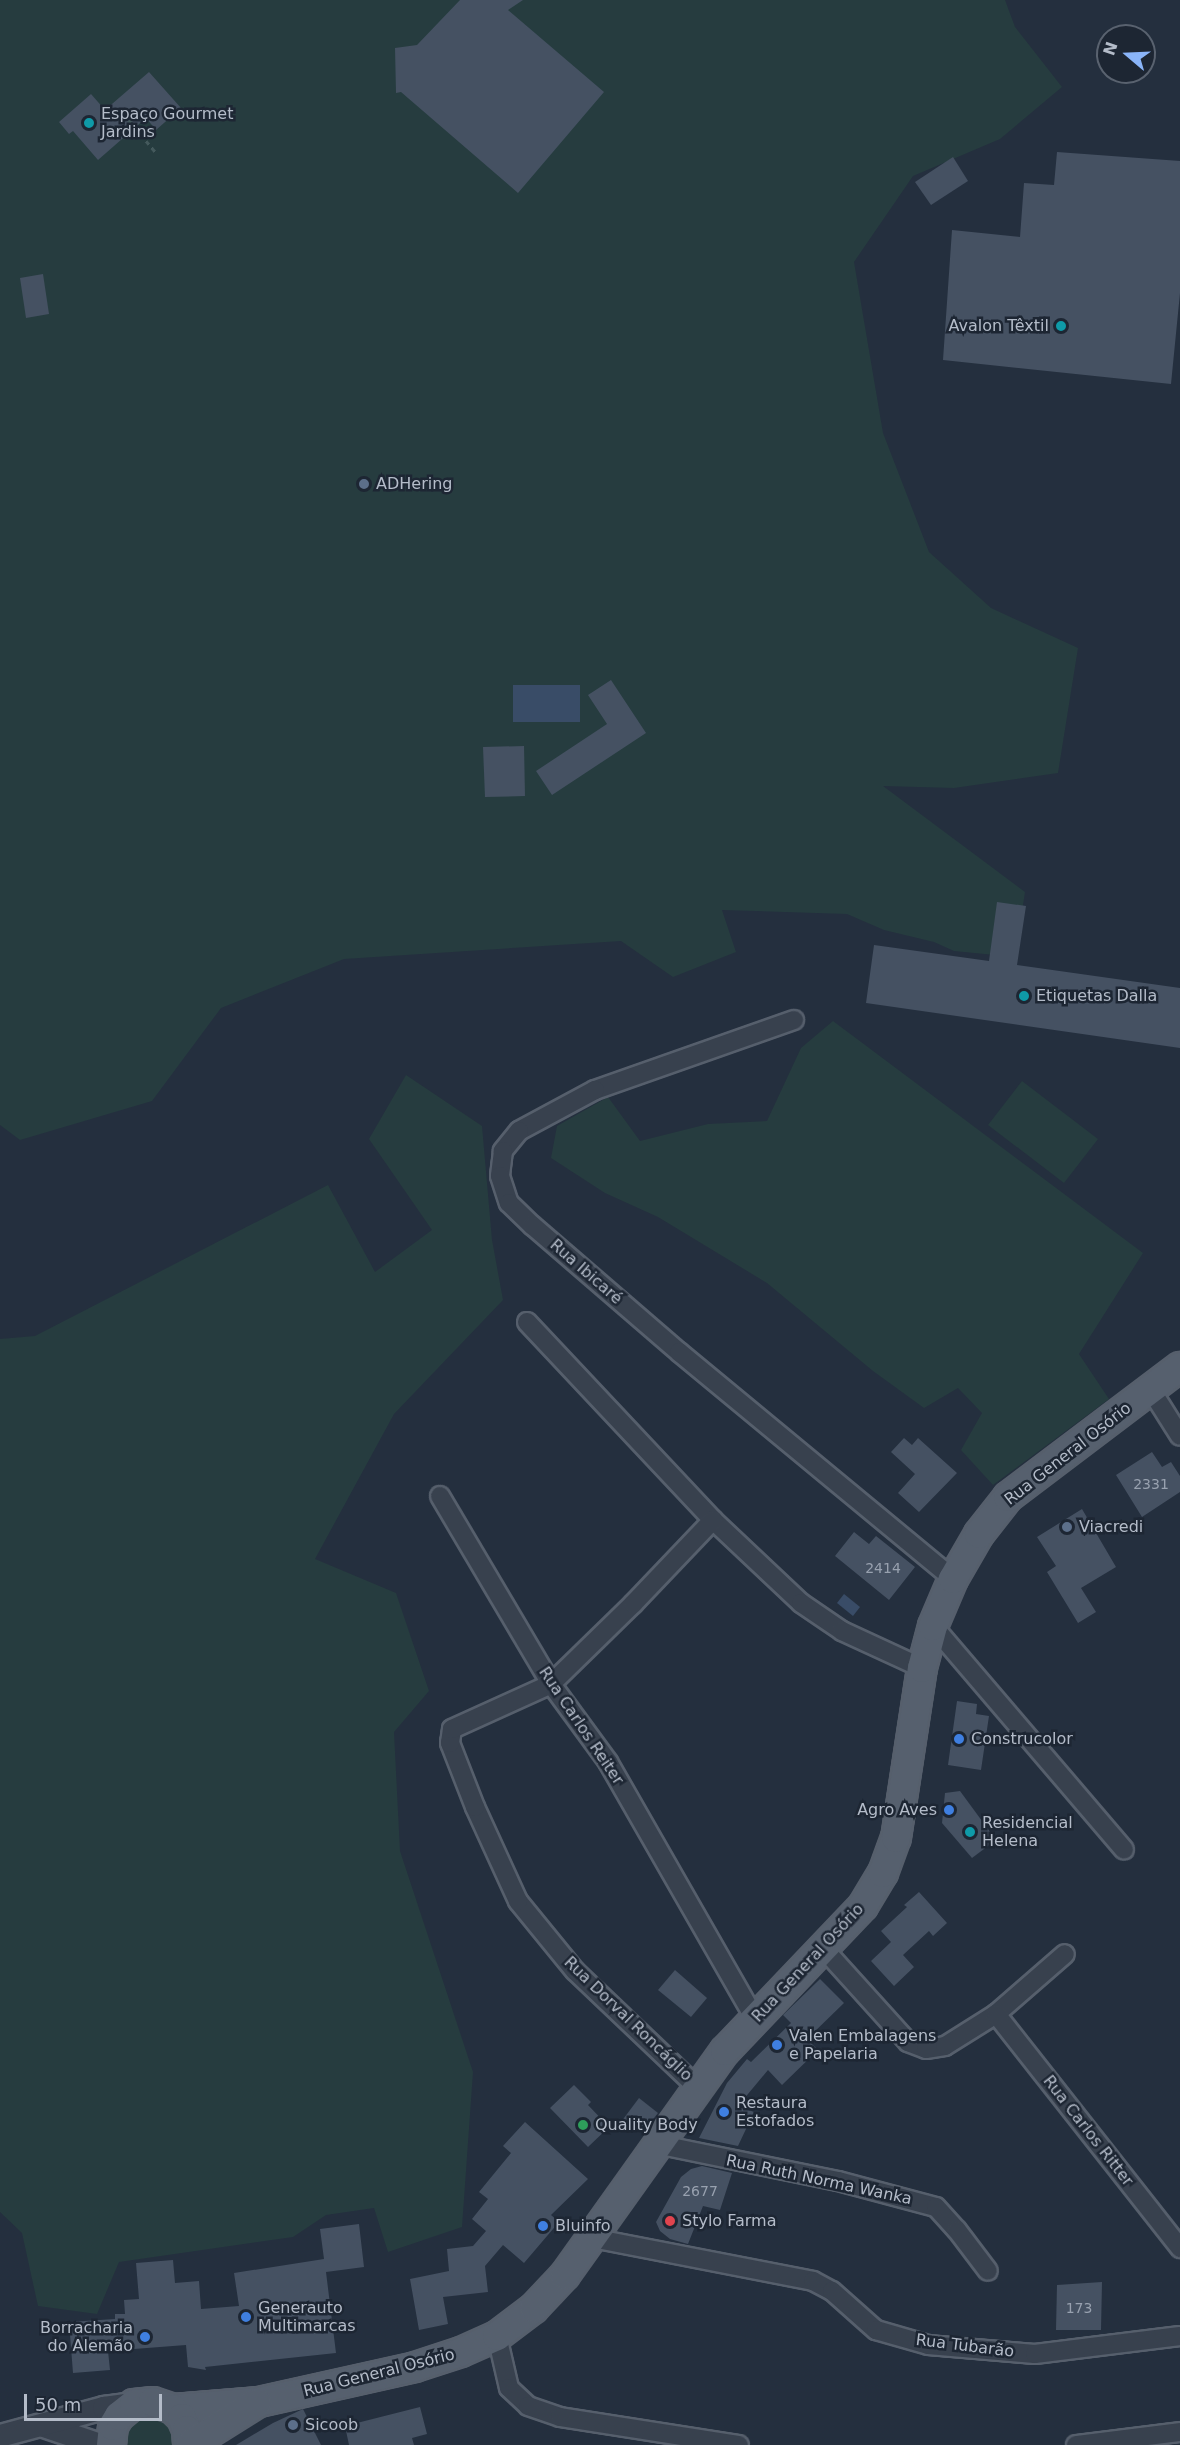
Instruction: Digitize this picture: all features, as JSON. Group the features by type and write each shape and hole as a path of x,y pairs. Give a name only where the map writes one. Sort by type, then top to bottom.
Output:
{"main road":[{"name":"Rua General Osório","path":"134,2404 153,2402 173,2409 259,2402 415,2367 460,2352 497,2336 534,2308 565,2275 698,2087 755,2019 863,1906 883,1873 896,1838 922,1668 933,1626 953,1580 979,1534 1008,1497 1180,1367"},
{"name":"Rua General Osório","path":"189,2445 259,2402"},
{"path":"111,2445 113,2426 119,2416 134,2404"},
{"path":"173,2409 182,2418 187,2430 189,2445"}],"street":[{"name":"Rua Ibicaré","path":"794,1020 595,1090 519,1131 503,1152 500,1176 509,1203 532,1226 679,1352 953,1580"},
{"path":"527,1322 713,1520 801,1604 842,1631 922,1668"},
{"path":"1151,1390 1180,1436"},
{"name":"Rua Carlos Reiter","path":"440,1496 551,1684 608,1762 755,2019"},
{"path":"551,1684 633,1604 713,1520"},
{"path":"933,1626 1124,1850"},
{"name":"Rua Dorval Roncáglio","path":"551,1684 452,1729 450,1743 475,1807 518,1901 575,1971 698,2087"},
{"path":"823,1948 908,2042 926,2049 945,2046 996,2014 1065,1954"},
{"name":"Rua Carlos Ritter","path":"996,2014 1180,2248"},
{"name":"Rua Ruth Norma Wanka","path":"656,2144 838,2181 936,2207 988,2271"},
{"name":"Rua Tubarão","path":"592,2238 813,2282 832,2291 876,2330 928,2345 1035,2354 1180,2336"},
{"path":"497,2336 509,2388 528,2406 560,2416 739,2445"},
{"path":"0,2436 104,2408 134,2404"},
{"path":"44,2426 100,2445"},
{"path":"1076,2445 1180,2432"}],"path":[{"path":"123,113 157,153"}],"green space":[{"path":"0,0 1005,0 1015,27 1062,87 1000,139 913,176 854,262 883,433 929,552 991,608 1078,648 1058,773 954,788 883,786 1025,892 1015,957 954,951 934,942 884,930 847,914 722,910 736,952 673,977 621,941 344,959 221,1008 152,1101 20,1140 0,1125"},
{"path":"833,1021 1143,1253 1079,1354 1109,1399 993,1485 961,1450 982,1413 958,1388 924,1408 873,1371 767,1283 658,1217 605,1193 551,1158 557,1126 608,1097 640,1141 708,1124 767,1121 801,1048"},
{"path":"406,1075 482,1126 492,1240 503,1300 394,1414 315,1559 396,1593 429,1691 394,1732 400,1851 473,2072 462,2227 388,2252 374,2208 326,2215 293,2237 119,2262 97,2314 38,2306 22,2233 0,2212 0,1339 35,1336 328,1185 375,1272 432,1230 369,1139"},
{"path":"1022,1081 1098,1139 1064,1183 988,1125"},
{"path":"148,2414 169,2423 175,2433 176,2445 125,2445 125,2432 131,2423"}],"water":[{"path":"513,685 580,685 580,722 513,722"},
{"path":"844,1594 860,1607 853,1616 837,1603"}],"building":[{"path":"460,0 523,0 508,10 604,92 518,193 401,92 396,93 395,48 417,45"},
{"path":"149,72 181,108 156,130 146,118 98,160 73,131 69,134 59,122 91,94 105,110"},
{"name":"Avalon Têxtil","path":"1057,152 1180,161 1180,293 1171,384 943,360 952,230 1020,237 1024,183 1054,185"},
{"path":"953,157 968,181 931,205 915,182"},
{"path":"43,274 49,314 26,318 20,278"},
{"path":"611,680 646,733 552,795 536,771 607,724 588,695"},
{"path":"524,746 525,796 485,797 483,747"},
{"name":"Etiquetas Dalla","path":"997,902 1026,906 1017,965 1180,988 1180,1048 866,1003 874,945 989,961"},
{"path":"904,1438 912,1445 918,1438 957,1473 919,1512 898,1493 915,1474 891,1452"},
{"path":"1152,1452 1162,1467 1171,1462 1180,1476 1180,1492 1142,1517 1116,1475"},
{"path":"1082,1509 1116,1567 1081,1588 1096,1612 1078,1623 1047,1572 1056,1566 1037,1537"},
{"path":"854,1532 869,1544 876,1536 915,1567 889,1600 835,1556"},
{"path":"957,1701 977,1704 976,1714 989,1716 981,1770 948,1765"},
{"name":"Residencial Helena","path":"960,1791 996,1840 972,1858 942,1823 945,1793"},
{"path":"919,1892 947,1923 933,1936 929,1931 903,1955 914,1967 894,1986 871,1961 891,1942 881,1931 907,1907 904,1905"},
{"path":"675,1970 707,1998 691,2017 658,1990"},
{"path":"820,1979 844,2003 807,2039 818,2050 782,2085 768,2070 738,2106 754,2112 738,2146 699,2138 727,2083 747,2059 751,2062 791,2023 783,2015"},
{"path":"574,2085 591,2102 588,2105 609,2127 588,2147 550,2108"},
{"path":"639,2098 658,2113 647,2127 621,2122"},
{"path":"525,2122 588,2179 551,2215 559,2222 524,2263 503,2245 485,2266 488,2292 443,2297 448,2324 419,2330 410,2279 449,2271 447,2249 473,2246 486,2231 472,2219 488,2199 479,2192 511,2153 503,2146"},
{"path":"702,2166 732,2173 720,2210 703,2206 688,2244 670,2239 660,2231 656,2222 681,2177 691,2169"},
{"path":"359,2224 364,2267 326,2272 336,2353 205,2367 206,2370 188,2367 186,2345 108,2351 110,2370 73,2373 69,2322 115,2319 115,2314 125,2314 124,2300 139,2299 136,2263 173,2260 175,2283 199,2281 201,2309 239,2306 234,2273 324,2259 320,2229"},
{"path":"1102,2282 1101,2330 1056,2330 1057,2285"},
{"path":"420,2407 427,2434 412,2438 414,2445 349,2445 345,2426"},
{"path":"303,2409 321,2445 236,2445 273,2423"}],"place":[{"name":"Espaço Gourmet Jardins","path":"89,123"},
{"name":"Avalon Têxtil","path":"1061,326"},
{"name":"ADHering","path":"364,484"},
{"name":"Etiquetas Dalla","path":"1024,996"},
{"name":"Viacredi","path":"1067,1527"},
{"name":"Construcolor","path":"959,1739"},
{"name":"Agro Aves","path":"949,1810"},
{"name":"Residencial Helena","path":"970,1832"},
{"name":"Valen Embalagens e Papelaria","path":"777,2045"},
{"name":"Restaura Estofados","path":"724,2112"},
{"name":"Quality Body","path":"583,2125"},
{"name":"Stylo Farma","path":"670,2221"},
{"name":"Bluinfo","path":"543,2226"},
{"name":"Generauto Multimarcas","path":"246,2317"},
{"name":"Borracharia do Alemão","path":"145,2337"},
{"name":"Sicoob","path":"293,2425"}]}
